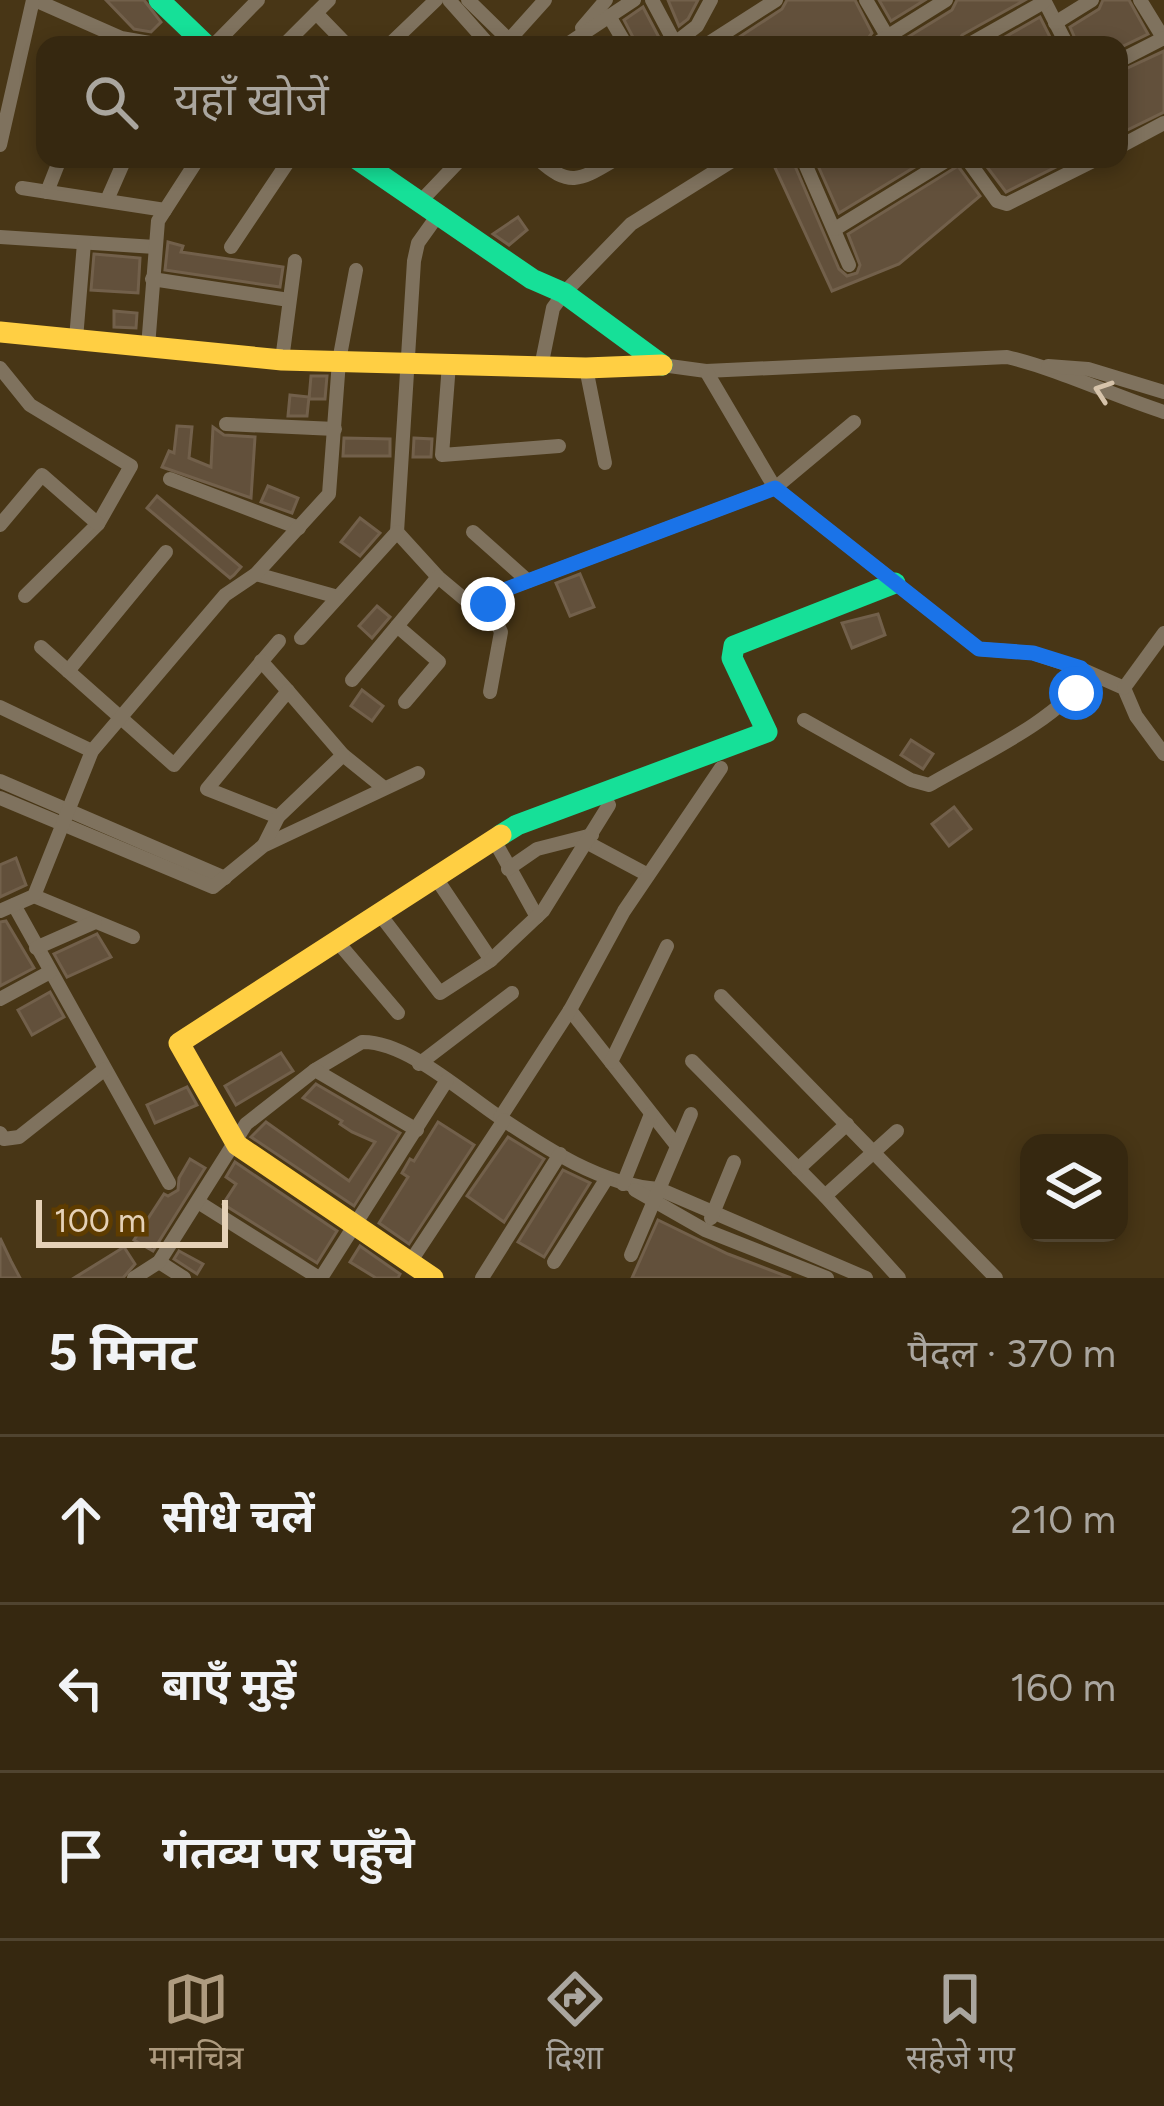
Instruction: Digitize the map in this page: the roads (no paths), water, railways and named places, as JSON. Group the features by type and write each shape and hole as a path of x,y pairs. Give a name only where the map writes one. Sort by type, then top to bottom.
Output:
{"street":[{"path":"0,145 34,0 116,36"},
{"path":"220,36 258,0"},
{"path":"293,36 329,0"},
{"path":"398,36 436,0"},
{"path":"449,0 481,36"},
{"path":"468,0 506,36"},
{"path":"517,36 545,0"},
{"path":"575,36 606,0"},
{"path":"580,36 634,0"},
{"path":"652,0 671,36"},
{"path":"684,36 697,26 711,0"},
{"path":"720,36 776,0"},
{"path":"866,0 878,36"},
{"path":"888,36 946,0"},
{"path":"1055,23 1092,0"},
{"path":"984,36 1044,1 1062,36"},
{"path":"170,3 201,36"},
{"path":"1128,57 1164,39 1144,7 1164,3"},
{"path":"316,13 338,36"},
{"path":"609,16 621,36"},
{"path":"1128,142 1164,123"},
{"path":"47,192 56,168"},
{"path":"107,200 121,168"},
{"path":"148,347 158,221 192,168"},
{"path":"231,247 284,168"},
{"path":"370,168 532,279 564,293 662,365"},
{"path":"301,638 397,532 416,251 429,209 455,168"},
{"path":"549,168 574,180 598,168"},
{"path":"541,367 553,308 564,293 631,224 721,168"},
{"path":"807,168 849,265"},
{"path":"835,229 935,168"},
{"path":"974,168 997,200 1007,204 1079,168"},
{"path":"22,188 165,210"},
{"path":"0,237 155,247"},
{"path":"76,339 84,243"},
{"path":"282,360 295,261"},
{"path":"169,1183 36,948 7,908 34,896 92,751 226,595 256,574 329,494 339,361 356,270"},
{"path":"152,279 289,300"},
{"path":"0,332 282,360 541,367 662,365 706,371 1007,357 1043,366 1088,369 1164,392"},
{"path":"448,364 442,455 559,446"},
{"path":"1043,366 1164,412"},
{"path":"0,368 30,405 130,466 98,524 25,596"},
{"path":"586,368 605,463"},
{"path":"706,371 775,488 979,649 1033,653 1124,688 1136,716 1164,754"},
{"path":"397,532 438,577 475,608 504,590 775,488 854,422"},
{"path":"226,424 335,429"},
{"path":"0,525 42,475 98,524"},
{"path":"170,479 299,528"},
{"path":"473,532 528,581"},
{"path":"68,671 166,552"},
{"path":"256,574 338,597"},
{"path":"352,680 438,577"},
{"path":"434,1278 237,1145 179,1043 518,825 767,732 732,658 734,646 896,583"},
{"path":"488,604 501,632 490,692"},
{"path":"397,626 439,662 405,702"},
{"path":"1124,688 1164,633"},
{"path":"41,646 174,765 279,641"},
{"path":"261,661 343,755 384,788"},
{"path":"804,720 911,780 929,785 1040,719 1076,693 1088,675"},
{"path":"278,817 207,789 288,691"},
{"path":"0,707 92,751"},
{"path":"263,846 278,817 343,755"},
{"path":"410,1264 570,1010 648,874 721,768"},
{"path":"0,781 67,819 213,887 263,846 418,772"},
{"path":"1,800 67,819"},
{"path":"378,912 440,993 491,960 537,916 609,805"},
{"path":"494,838 537,916"},
{"path":"508,869 537,848 590,839 648,874"},
{"path":"434,875 491,960"},
{"path":"34,896 133,938"},
{"path":"36,948 95,922"},
{"path":"336,940 398,1012"},
{"path":"611,1062 667,946"},
{"path":"0,999 50,972"},
{"path":"418,1064 512,994"},
{"path":"721,996 996,1278"},
{"path":"570,1010 677,1145"},
{"path":"134,1278 160,1262 247,1124 315,1070 362,1042 394,1049 502,1119 607,1178 713,1213 866,1278"},
{"path":"692,1061 899,1278"},
{"path":"0,1133 4,1139 19,1137 105,1069"},
{"path":"315,1070 417,1130"},
{"path":"198,1202 320,1278 447,1080"},
{"path":"627,1185 651,1114"},
{"path":"631,1255 691,1114"},
{"path":"798,1169 847,1124"},
{"path":"825,1196 896,1131"},
{"path":"482,1278 560,1154"},
{"path":"705,1230 734,1162"},
{"path":"554,1262 607,1178"},
{"path":"656,1196 705,1230 788,1268 827,1278"},
{"path":"788,1268 789,1245"},
{"path":"160,1262 184,1278"}]}
